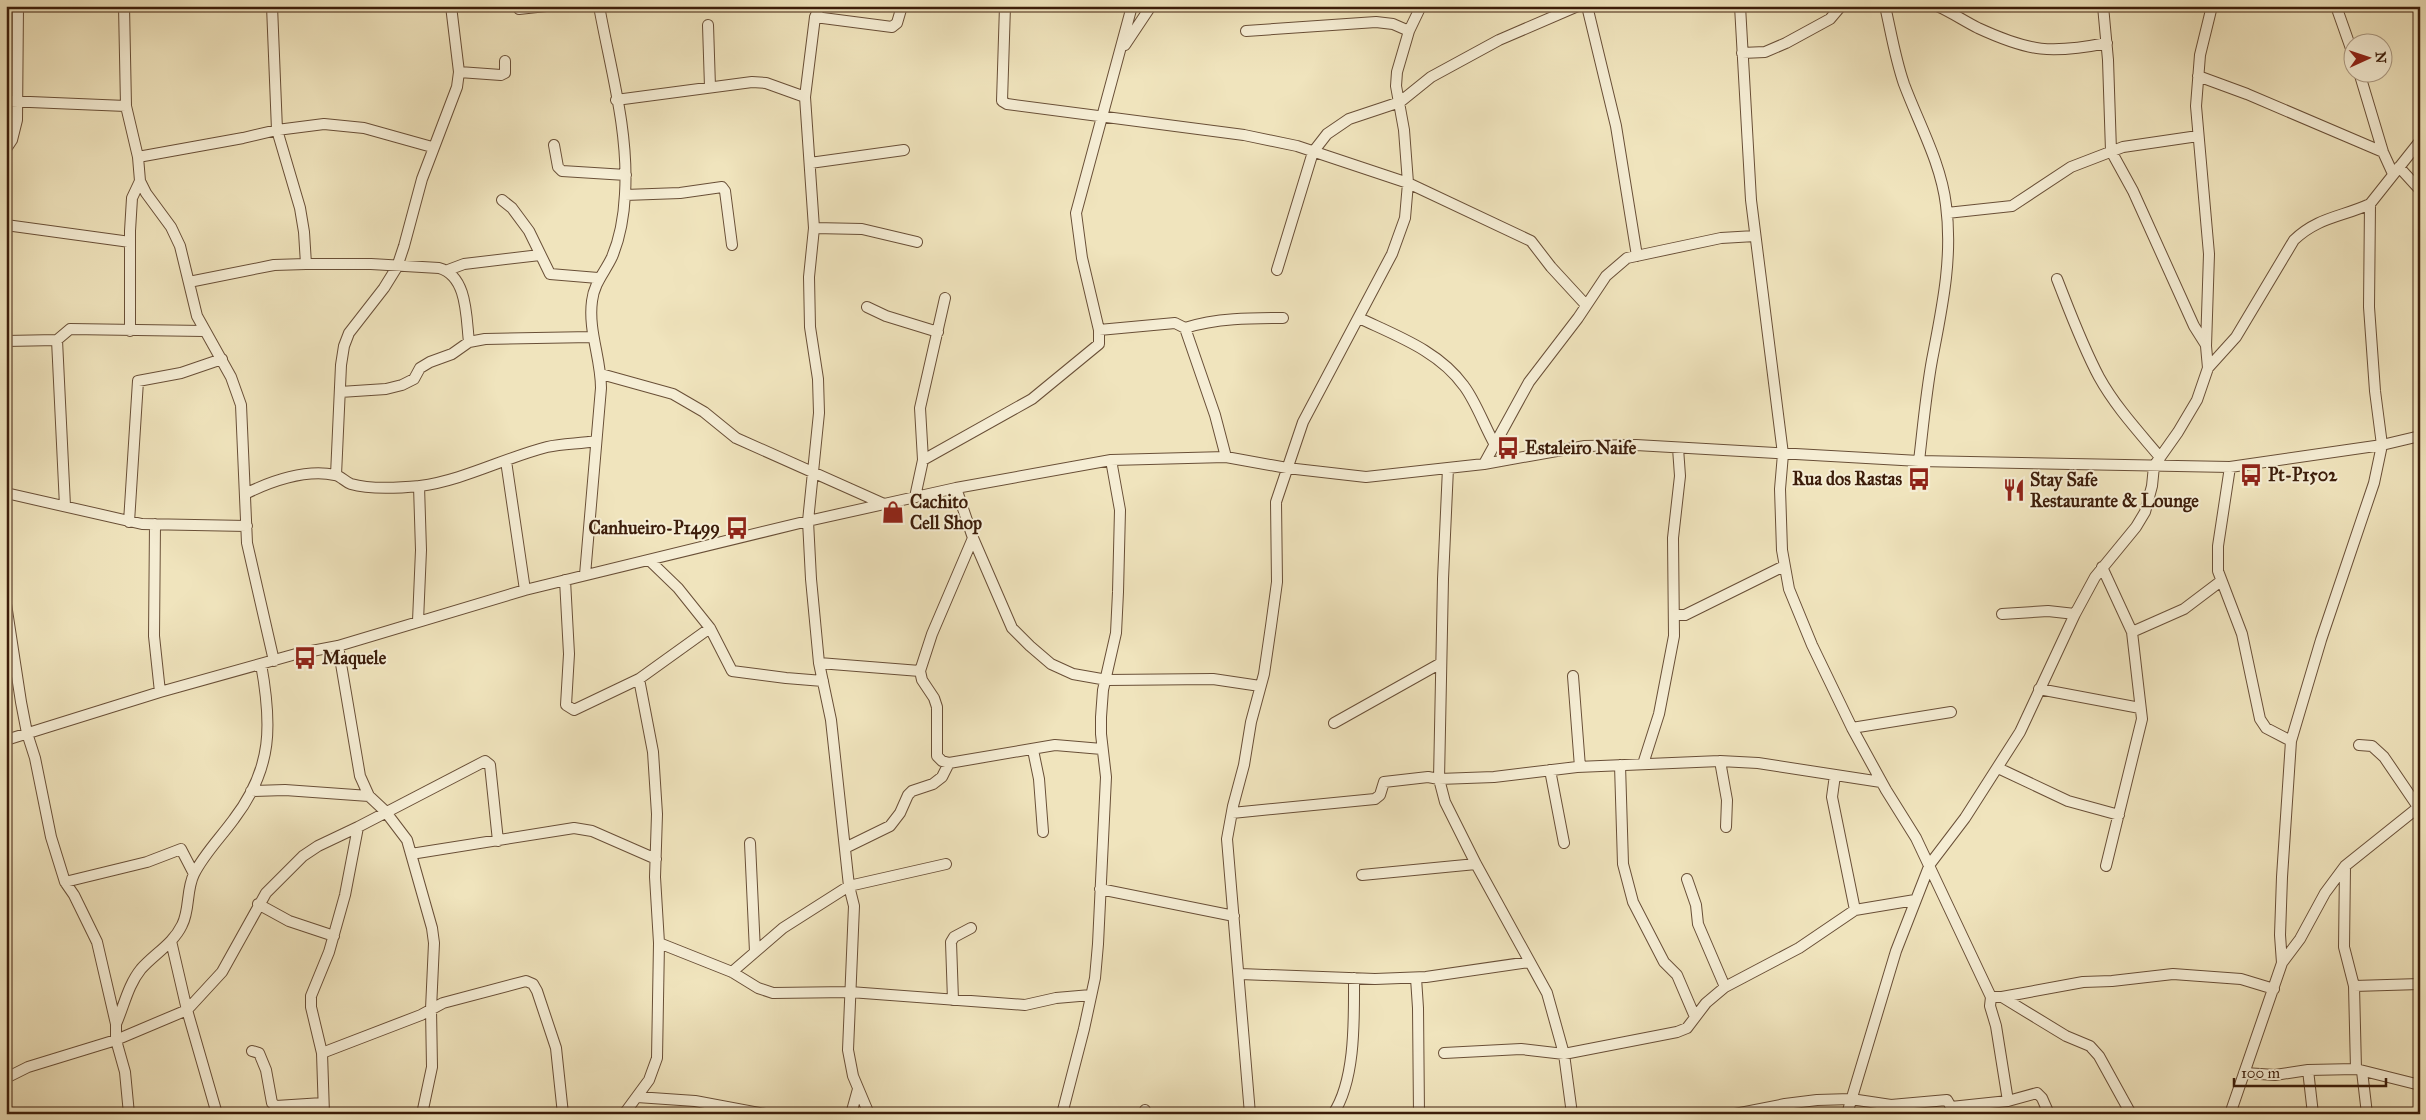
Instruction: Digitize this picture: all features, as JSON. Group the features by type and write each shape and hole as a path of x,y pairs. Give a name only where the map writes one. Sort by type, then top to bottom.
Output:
{"street":[{"path":"6,149 12,140 17,120 11,101 18,6"},
{"path":"124,6 126,106 138,157 140,181 146,193 171,227 180,246 197,316 231,377 241,405 247,493 247,526 251,565 274,661"},
{"path":"272,6 277,130 300,208 306,264"},
{"path":"336,475 341,365 349,333 384,288 396,267 432,147 457,87 459,72 451,6"},
{"path":"519,9 546,6"},
{"path":"585,575 601,374 592,337 592,300 598,278 612,257 619,234 626,175 623,133 599,6"},
{"path":"820,6 815,17 805,96 814,228 809,277 810,327 818,380 818,413 808,521 819,663 831,720 849,886 854,906 848,1050 858,1089 869,1114"},
{"path":"815,17 892,27 897,23 902,6"},
{"path":"1005,6 1002,101 1015,106 1244,135 1313,152 1408,183 1531,241 1551,267 1586,305"},
{"path":"923,460 1032,399 1099,344 1099,330 1082,258 1076,212 1132,6"},
{"path":"1121,50 1151,6"},
{"path":"1250,1114 1240,974 1227,839 1260,686 1277,582 1276,502 1303,422 1392,254 1405,218 1408,183 1400,102 1396,86 1397,72 1409,31 1421,6"},
{"path":"1278,270 1313,152 1327,134 1344,122 1400,102 1431,76 1499,40 1578,6"},
{"path":"1587,6 1616,126 1636,256"},
{"path":"1740,6 1755,236 1783,454 1780,489 1784,566 1789,589 1812,645 1852,728 1881,782 1930,864 1991,997 1990,1006 1996,1026 2008,1101"},
{"path":"1742,53 1765,52 1786,43 1830,19 1841,6"},
{"path":"1885,6 1895,54 1904,83 1934,158 1947,213 1949,247 1947,282 1925,404 1919,461"},
{"path":"2103,6 2107,43 2112,151 2194,326 2206,346"},
{"path":"2208,368 2206,346 2209,254 2196,106 2200,55 2212,6"},
{"path":"2336,6 2345,32"},
{"path":"1944,8 1978,27 2021,46 2050,51 2107,43"},
{"path":"1246,31 1376,22 1393,24 1409,31"},
{"path":"708,25 710,87"},
{"path":"459,72 501,75 506,73 505,61"},
{"path":"2198,76 2247,94 2383,152"},
{"path":"616,100 752,82 766,83 805,96"},
{"path":"2362,82 2383,152 2396,171 2420,190"},
{"path":"11,101 126,106"},
{"path":"138,157 277,130 324,124 364,128 432,147"},
{"path":"1947,213 2012,206 2071,167 2112,151 2123,147 2198,136"},
{"path":"1847,1114 1896,951 1930,864 1964,818 2020,732 2075,614 2102,566 2136,527 2145,512 2157,461 2178,432 2197,400 2208,368 2236,337 2294,240 2306,228 2329,217 2354,211 2370,204 2420,141"},
{"path":"554,145 558,167 562,171 626,175"},
{"path":"810,163 904,150"},
{"path":"130,331 132,198 140,181"},
{"path":"625,195 722,187 725,191 732,245"},
{"path":"502,200 512,208 530,230 550,274 598,278"},
{"path":"2282,963 2280,935 2282,877 2291,741 2316,657 2374,482 2382,445 2375,391 2368,307 2370,204"},
{"path":"6,225 130,242"},
{"path":"814,228 862,229 917,242"},
{"path":"1484,464 1529,382 1606,276 1627,258 1721,238 1755,236"},
{"path":"189,282 274,265 371,264 396,267 419,266 448,270 464,264 540,255"},
{"path":"448,270 458,281 465,309 469,342"},
{"path":"2057,278 2080,340 2100,379 2157,461"},
{"path":"915,497 923,460 920,408 945,298"},
{"path":"866,306 886,316 938,332"},
{"path":"1185,328 1201,323 1251,318 1283,318"},
{"path":"1359,318 1420,347 1449,368 1465,387 1494,443"},
{"path":"1099,330 1175,323 1185,328 1213,406 1226,457"},
{"path":"6,341 57,340 70,329 204,331"},
{"path":"340,392 386,389 402,385 414,379 420,368 458,350 469,342 485,339 592,337"},
{"path":"57,340 65,506"},
{"path":"129,522 138,381 181,373 222,359"},
{"path":"601,374 673,394 704,412 736,438 884,504"},
{"path":"6,740 160,692 296,654 338,646 565,580 808,521 956,488 1112,460 1226,457 1286,468 1366,477 1484,464 1585,446 1636,445 1919,461 2157,461 2230,467 2382,445 2420,436"},
{"path":"247,493 291,477 316,474 336,475 351,483 368,486 419,486 474,472 547,447 596,441"},
{"path":"1644,764 1666,686 1674,636 1674,538 1680,476 1678,448"},
{"path":"1062,1114 1091,995 1098,944 1106,777 1102,749 1101,717 1103,690 1107,680 1116,633 1120,519 1112,460"},
{"path":"506,461 526,590"},
{"path":"2230,467 2218,546 2218,570 2242,634 2260,719 2266,728 2291,741"},
{"path":"1448,468 1439,779 1445,802 1476,864 1547,993 1564,1054 1572,1114"},
{"path":"418,622 421,550 419,486"},
{"path":"956,488 973,538 1012,628 1051,664 1073,674 1107,680 1213,679 1260,686"},
{"path":"6,493 129,522 247,526"},
{"path":"155,524 154,636 160,692"},
{"path":"973,538 932,634 920,672 922,680 934,698 937,707 937,756 942,761 949,762 1055,745 1102,749"},
{"path":"649,560 678,588 710,628 732,671 823,681"},
{"path":"1675,615 1685,615 1784,566"},
{"path":"2102,566 2132,632 2142,719 2106,866"},
{"path":"565,580 569,654 566,705 574,710 639,680 710,628"},
{"path":"2132,632 2184,609 2221,581"},
{"path":"6,604 7,625 27,733 35,758 51,837 65,882 74,895 97,942 116,1024 116,1040 124,1072 129,1114"},
{"path":"2002,614 2048,611 2075,614"},
{"path":"338,646 360,776 369,796 385,811 407,840 434,943 431,1009 432,1067 422,1114"},
{"path":"819,663 920,672"},
{"path":"1334,723 1441,663"},
{"path":"116,1024 136,977 171,941 183,924 194,874 236,817 251,791 266,755 268,725 266,694 261,664"},
{"path":"1573,676 1580,767"},
{"path":"624,1114 649,1080 657,1058 659,944 656,858 657,814 652,752 639,680"},
{"path":"2039,689 2140,708"},
{"path":"1852,728 1950,712"},
{"path":"2230,1114 2282,963 2300,940 2325,893 2345,866 2419,807 2384,757 2372,746 2359,745"},
{"path":"1033,750 1039,779 1043,832"},
{"path":"6,1078 28,1067 116,1040 187,1010 222,972 245,933 258,904 266,893 303,856 318,846 358,827 385,811 485,761 490,765 498,841"},
{"path":"1232,813 1375,799 1380,794 1384,782 1428,777 1439,779 1494,777 1580,767 1620,765 1720,761 1758,763 1881,782"},
{"path":"1720,761 1727,800 1726,828"},
{"path":"845,848 890,826 900,814 908,795 938,781 949,762"},
{"path":"1620,765 1622,864 1633,902 1664,962 1678,975 1695,1018"},
{"path":"1998,768 2068,802 2119,815"},
{"path":"1550,770 1564,844"},
{"path":"1835,774 1832,798 1855,910"},
{"path":"251,791 293,791 369,796"},
{"path":"252,1051 259,1053 266,1070 275,1110 323,1108 322,1054 310,1002 334,936 345,895 358,827"},
{"path":"411,854 583,828 656,858"},
{"path":"750,843 755,952"},
{"path":"65,882 147,862 181,849 194,874"},
{"path":"732,972 783,928 849,886 919,868 946,864"},
{"path":"1362,875 1476,864"},
{"path":"2345,866 2344,947 2354,986 2359,1070 2367,1114"},
{"path":"1687,879 1696,905 1698,924 1725,988"},
{"path":"1100,889 1234,916"},
{"path":"1444,1053 1521,1049 1564,1054 1677,1032 1687,1028 1706,1003 1725,988 1798,948 1855,910 1915,900"},
{"path":"258,904 289,920 334,936"},
{"path":"953,1000 951,942 954,937 971,928"},
{"path":"171,941 187,1010 217,1114"},
{"path":"659,944 732,972 758,988 773,993 850,992 1025,1005 1056,998 1091,995"},
{"path":"1240,974 1416,978 1529,962"},
{"path":"1991,997 2002,997 2083,982 2112,981 2173,974 2241,979 2274,989"},
{"path":"1333,1114 1346,1082 1351,1051 1354,978"},
{"path":"1416,978 1419,1114"},
{"path":"322,1054 421,1015 443,1003 526,981 533,984 556,1048 563,1114"},
{"path":"2354,986 2420,984"},
{"path":"2002,997 2050,1027 2090,1046 2099,1056 2131,1114"},
{"path":"2245,1073 2275,1075 2308,1070 2359,1070 2420,1085"},
{"path":"2308,1070 2312,1114"},
{"path":"851,1114 858,1089"},
{"path":"1735,1114 1768,1111 1793,1103 1851,1099 1890,1105 1947,1100 1951,1110 2008,1101 2037,1093 2042,1098 2049,1114"},
{"path":"636,1097 695,1101 744,1113 765,1114"}],"place":[{"name":"Estaleiro Naife","path":"1508,448"},
{"name":"Pt-P1502","path":"2251,475"},
{"name":"Rua dos Rastas","path":"1919,479"},
{"name":"Stay Safe Restaurante & Lounge","path":"2014,490"},
{"name":"Cachito Cell Shop","path":"893,512"},
{"name":"Canhueiro-P1499","path":"737,528"},
{"name":"Maquele","path":"305,658"}]}
